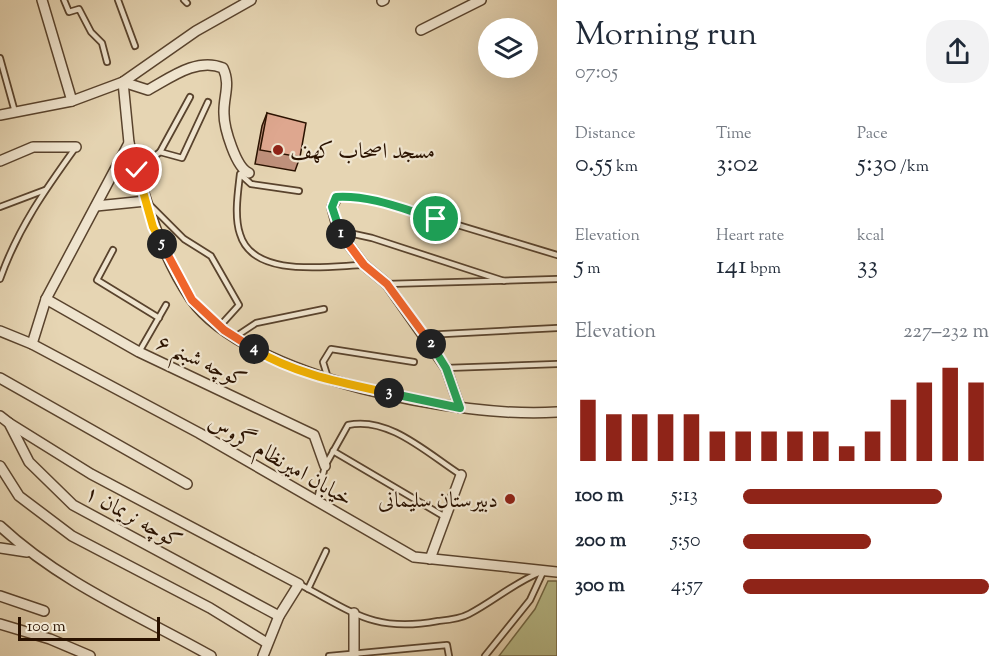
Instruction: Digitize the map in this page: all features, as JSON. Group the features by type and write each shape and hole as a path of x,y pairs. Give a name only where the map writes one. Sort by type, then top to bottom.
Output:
{"street":[{"path":"42,0 72,101"},
{"path":"0,115 72,101 123,82 196,31 251,0"},
{"path":"420,30 481,0"},
{"path":"123,82 148,90 192,67 211,63 223,68 228,78 224,114 228,135 236,158 244,172 249,173"},
{"path":"123,82 129,143 153,227 192,300 235,338 267,357 329,381 460,408 557,412"},
{"path":"32,344 46,299 129,143"},
{"path":"0,161 33,147 76,147"},
{"path":"336,197 332,207 338,230 364,265 387,284 425,335 446,368 460,408"},
{"path":"96,206 146,201"},
{"name":"کوچه شبنم ۶","path":"46,299 139,352 315,435 326,466"},
{"name":"خیابان امیرنظام گروس","path":"0,331 32,344 199,433 414,557 557,572"},
{"path":"0,378 187,484"},
{"name":"کوچه نریمان ۱","path":"0,416 9,423 28,462 73,505 279,616"},
{"path":"9,423 91,474 304,587 279,616 263,656"},
{"path":"0,466 19,496 72,536 210,608 267,643"},
{"path":"430,559 461,475"},
{"path":"0,526 28,553 101,598 211,656"},
{"path":"0,548 28,553"},
{"path":"0,596 44,611"},
{"path":"354,613 354,655"},
{"path":"0,624 50,639 90,656"}],"lane":[{"path":"64,0 69,12 79,9 91,32 102,43 108,62"},
{"path":"118,0 135,46"},
{"path":"0,58 15,112"},
{"path":"137,170 160,152 190,97"},
{"path":"160,152 182,158 208,102"},
{"path":"0,279 12,244 45,190 76,147"},
{"path":"298,190 251,184 240,174 240,234 250,252 285,268 364,265"},
{"path":"0,207 45,190"},
{"path":"336,197 356,196 375,200 557,255"},
{"path":"146,201 184,239 211,256 239,305 220,326"},
{"path":"338,230 372,238 504,281"},
{"path":"113,250 97,280 159,318"},
{"path":"387,284 557,279"},
{"path":"139,352 166,305"},
{"path":"235,338 256,323 324,309"},
{"path":"425,335 557,328"},
{"path":"329,381 323,362 331,349 414,362"},
{"path":"446,368 557,364"},
{"path":"316,502 326,466 348,425 363,422 386,427 461,475"},
{"path":"333,451 446,517"},
{"path":"326,551 304,587 354,613 383,624 419,625 466,616 498,599 522,579 543,572"},
{"path":"485,656 530,600 543,572"},
{"path":"329,656 447,645 449,656"}],"green space":[{"path":"548,581 557,581 557,656 499,656 535,609"}],"building":[{"path":"267,113 306,123 300,157 260,150"}],"place":[{"name":"مسجد اصحاب کهف","path":"278,150"},
{"name":"دبیرستان سلیمانی","path":"510,499"}],"route":[{"path":"137,170 153,227 192,300 224,330 267,357 329,381 460,408 446,368 425,335 387,284 364,265 338,230 332,207 336,197 356,196 436,219"}]}
